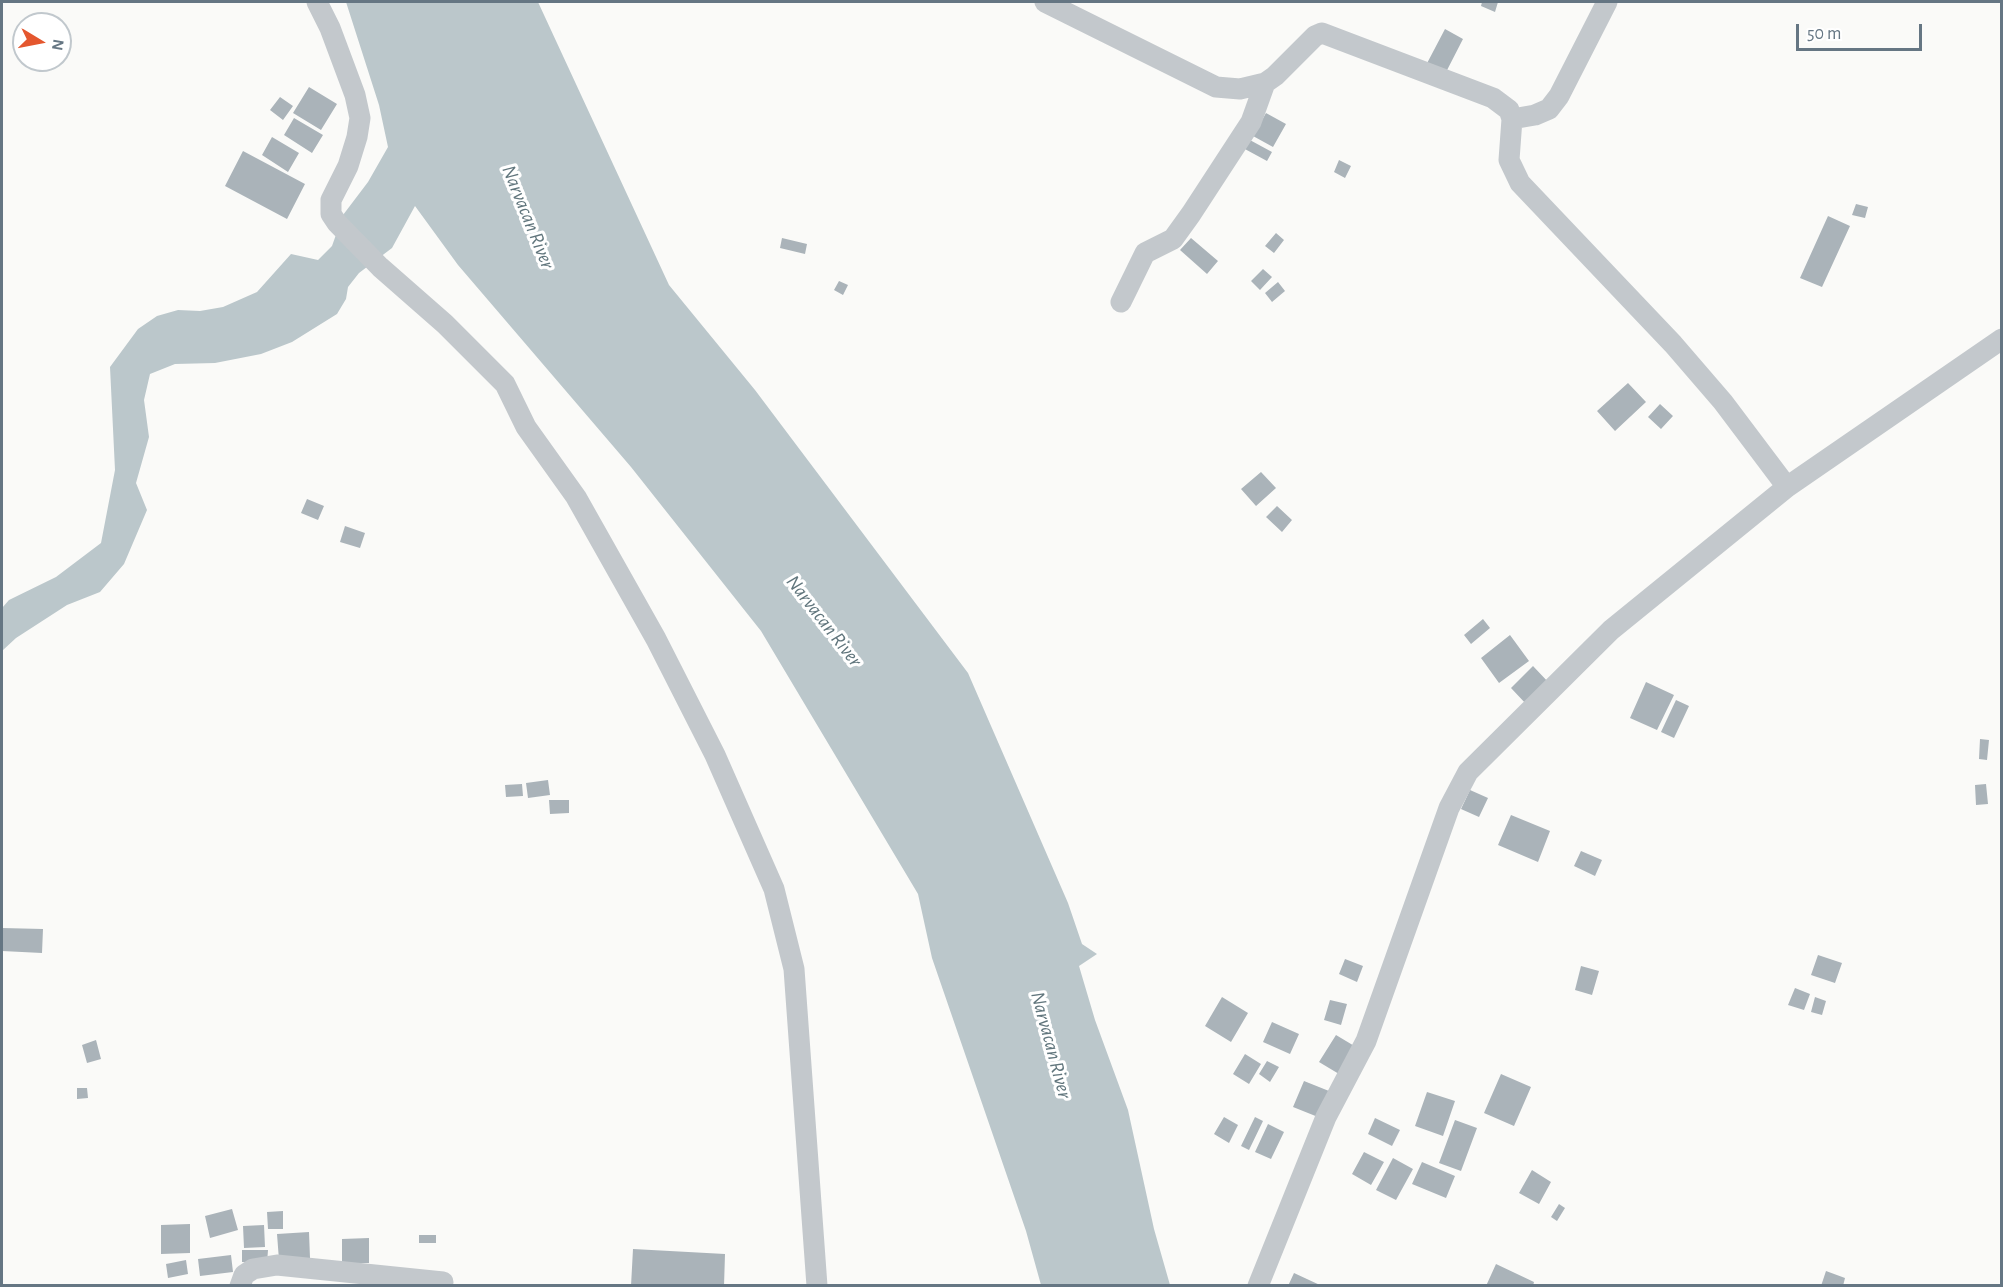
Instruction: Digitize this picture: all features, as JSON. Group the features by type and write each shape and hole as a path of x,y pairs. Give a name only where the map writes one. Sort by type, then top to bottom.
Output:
{"street":[{"path":"317,2 330,28 351,84 360,118 348,166 331,200 331,214 380,267 445,324 505,384 526,426 576,497 656,639 715,755 774,889 795,969 817,1286"},
{"path":"1045,2 1216,87 1240,89 1265,83 1315,36 1326,33 1493,98 1509,110 1512,119 1509,160 1520,183 1673,344 1723,402 1787,487"},
{"path":"1512,119 1535,115 1549,109 1559,96 1607,2"},
{"path":"1121,302 1145,253 1173,239 1191,214 1251,122 1265,83"},
{"path":"1258,1286 1326,1117 1366,1041 1457,788 1488,750 1611,630 1787,487 2001,339"},
{"path":"240,1286 244,1275 253,1269 277,1265 443,1282"}],"water":[{"name":"Narvacan River","path":"346,2 538,2 669,285 755,390 968,673 1068,903 1082,944 1097,954 1079,966 1095,1020 1128,1110 1154,1229 1170,1285 1041,1285 1026,1231 932,958 918,894 761,631 631,467 458,265 415,206 392,248 359,273 348,287 346,299 337,314 292,342 261,354 215,363 175,364 150,374 144,400 149,437 136,483 147,510 124,564 100,592 67,605 16,638 2,651 2,608 9,600 56,577 101,543 115,470 110,367 138,329 157,316 178,310 200,311 223,307 257,292 291,254 318,260 332,246 343,215 368,182 388,147 379,105"}],"building":[{"path":"1482,2 1498,2 1495,12 1481,6"},
{"path":"1445,29 1463,39 1443,78 1424,69"},
{"path":"309,87 337,104 321,130 293,113"},
{"path":"280,97 293,106 283,120 270,110"},
{"path":"1266,113 1286,124 1273,147 1253,136"},
{"path":"294,118 323,135 312,153 284,135"},
{"path":"272,137 299,153 288,172 262,155"},
{"path":"1248,139 1272,152 1267,161 1243,148"},
{"path":"243,151 305,184 287,219 225,186"},
{"path":"1339,160 1351,166 1345,178 1334,172"},
{"path":"1856,204 1868,207 1865,218 1852,215"},
{"path":"1828,216 1850,226 1822,287 1800,278"},
{"path":"1276,233 1284,240 1274,253 1265,246"},
{"path":"782,238 807,244 805,254 780,248"},
{"path":"1191,238 1218,261 1207,274 1180,250"},
{"path":"1263,269 1272,277 1260,290 1251,281"},
{"path":"839,281 848,285 843,295 834,290"},
{"path":"1278,282 1285,291 1272,302 1265,293"},
{"path":"1628,383 1646,402 1615,431 1597,411"},
{"path":"1660,404 1673,416 1661,429 1648,417"},
{"path":"1261,472 1276,488 1256,506 1241,489"},
{"path":"307,499 324,506 318,520 301,513"},
{"path":"1277,506 1292,520 1282,532 1266,517"},
{"path":"345,526 365,533 360,548 340,542"},
{"path":"1483,619 1490,628 1471,644 1464,635"},
{"path":"1510,635 1529,661 1499,683 1481,658"},
{"path":"1533,666 1550,684 1527,705 1511,688"},
{"path":"1646,682 1674,695 1657,730 1630,718"},
{"path":"1676,700 1689,706 1674,738 1661,732"},
{"path":"1980,739 1989,740 1987,760 1979,759"},
{"path":"548,780 550,795 528,798 526,783"},
{"path":"522,784 523,796 506,797 505,785"},
{"path":"1986,784 1988,804 1976,805 1975,785"},
{"path":"1470,790 1488,798 1479,817 1461,809"},
{"path":"549,800 569,800 569,813 550,814"},
{"path":"1511,815 1550,831 1538,862 1498,845"},
{"path":"1581,851 1602,860 1595,876 1574,866"},
{"path":"2,928 43,929 42,953 2,951"},
{"path":"1818,955 1842,963 1835,983 1811,975"},
{"path":"1345,959 1363,966 1357,982 1339,974"},
{"path":"1581,966 1599,971 1592,995 1575,990"},
{"path":"1795,988 1810,994 1804,1010 1788,1005"},
{"path":"1222,997 1248,1013 1231,1042 1205,1026"},
{"path":"1815,997 1826,1001 1822,1015 1811,1012"},
{"path":"1330,1000 1347,1004 1341,1025 1324,1020"},
{"path":"1272,1022 1299,1034 1290,1054 1263,1042"},
{"path":"1336,1035 1356,1047 1339,1074 1319,1062"},
{"path":"96,1040 101,1059 87,1063 82,1045"},
{"path":"1245,1054 1261,1064 1249,1084 1233,1074"},
{"path":"1267,1061 1279,1067 1270,1082 1259,1074"},
{"path":"1501,1074 1531,1087 1514,1126 1484,1113"},
{"path":"1304,1081 1329,1091 1318,1117 1293,1107"},
{"path":"77,1088 87,1088 88,1098 77,1099"},
{"path":"1427,1092 1455,1101 1443,1136 1415,1126"},
{"path":"1224,1117 1238,1125 1229,1143 1214,1134"},
{"path":"1255,1117 1263,1121 1249,1150 1241,1146"},
{"path":"1375,1118 1400,1130 1392,1146 1368,1134"},
{"path":"1455,1120 1477,1128 1461,1171 1439,1163"},
{"path":"1268,1124 1284,1132 1271,1159 1255,1152"},
{"path":"1364,1152 1384,1162 1371,1185 1352,1174"},
{"path":"1393,1158 1413,1169 1396,1200 1376,1190"},
{"path":"1422,1162 1455,1176 1446,1198 1412,1184"},
{"path":"1532,1170 1551,1182 1539,1204 1519,1193"},
{"path":"1559,1204 1565,1208 1557,1221 1551,1217"},
{"path":"232,1209 238,1230 210,1238 205,1216"},
{"path":"283,1211 283,1229 268,1229 267,1212"},
{"path":"190,1224 190,1253 161,1254 161,1225"},
{"path":"264,1225 265,1247 244,1248 243,1226"},
{"path":"309,1232 310,1258 279,1260 277,1234"},
{"path":"419,1235 436,1235 436,1243 419,1243"},
{"path":"369,1238 369,1263 342,1263 342,1239"},
{"path":"633,1249 725,1254 724,1286 631,1286"},
{"path":"242,1250 268,1250 267,1263 242,1262"},
{"path":"231,1255 233,1272 200,1276 198,1259"},
{"path":"186,1260 188,1274 168,1278 166,1264"},
{"path":"1496,1264 1534,1282 1533,1286 1486,1286"},
{"path":"1826,1271 1845,1278 1843,1286 1821,1286"},
{"path":"1294,1273 1322,1286 1288,1286"}]}
